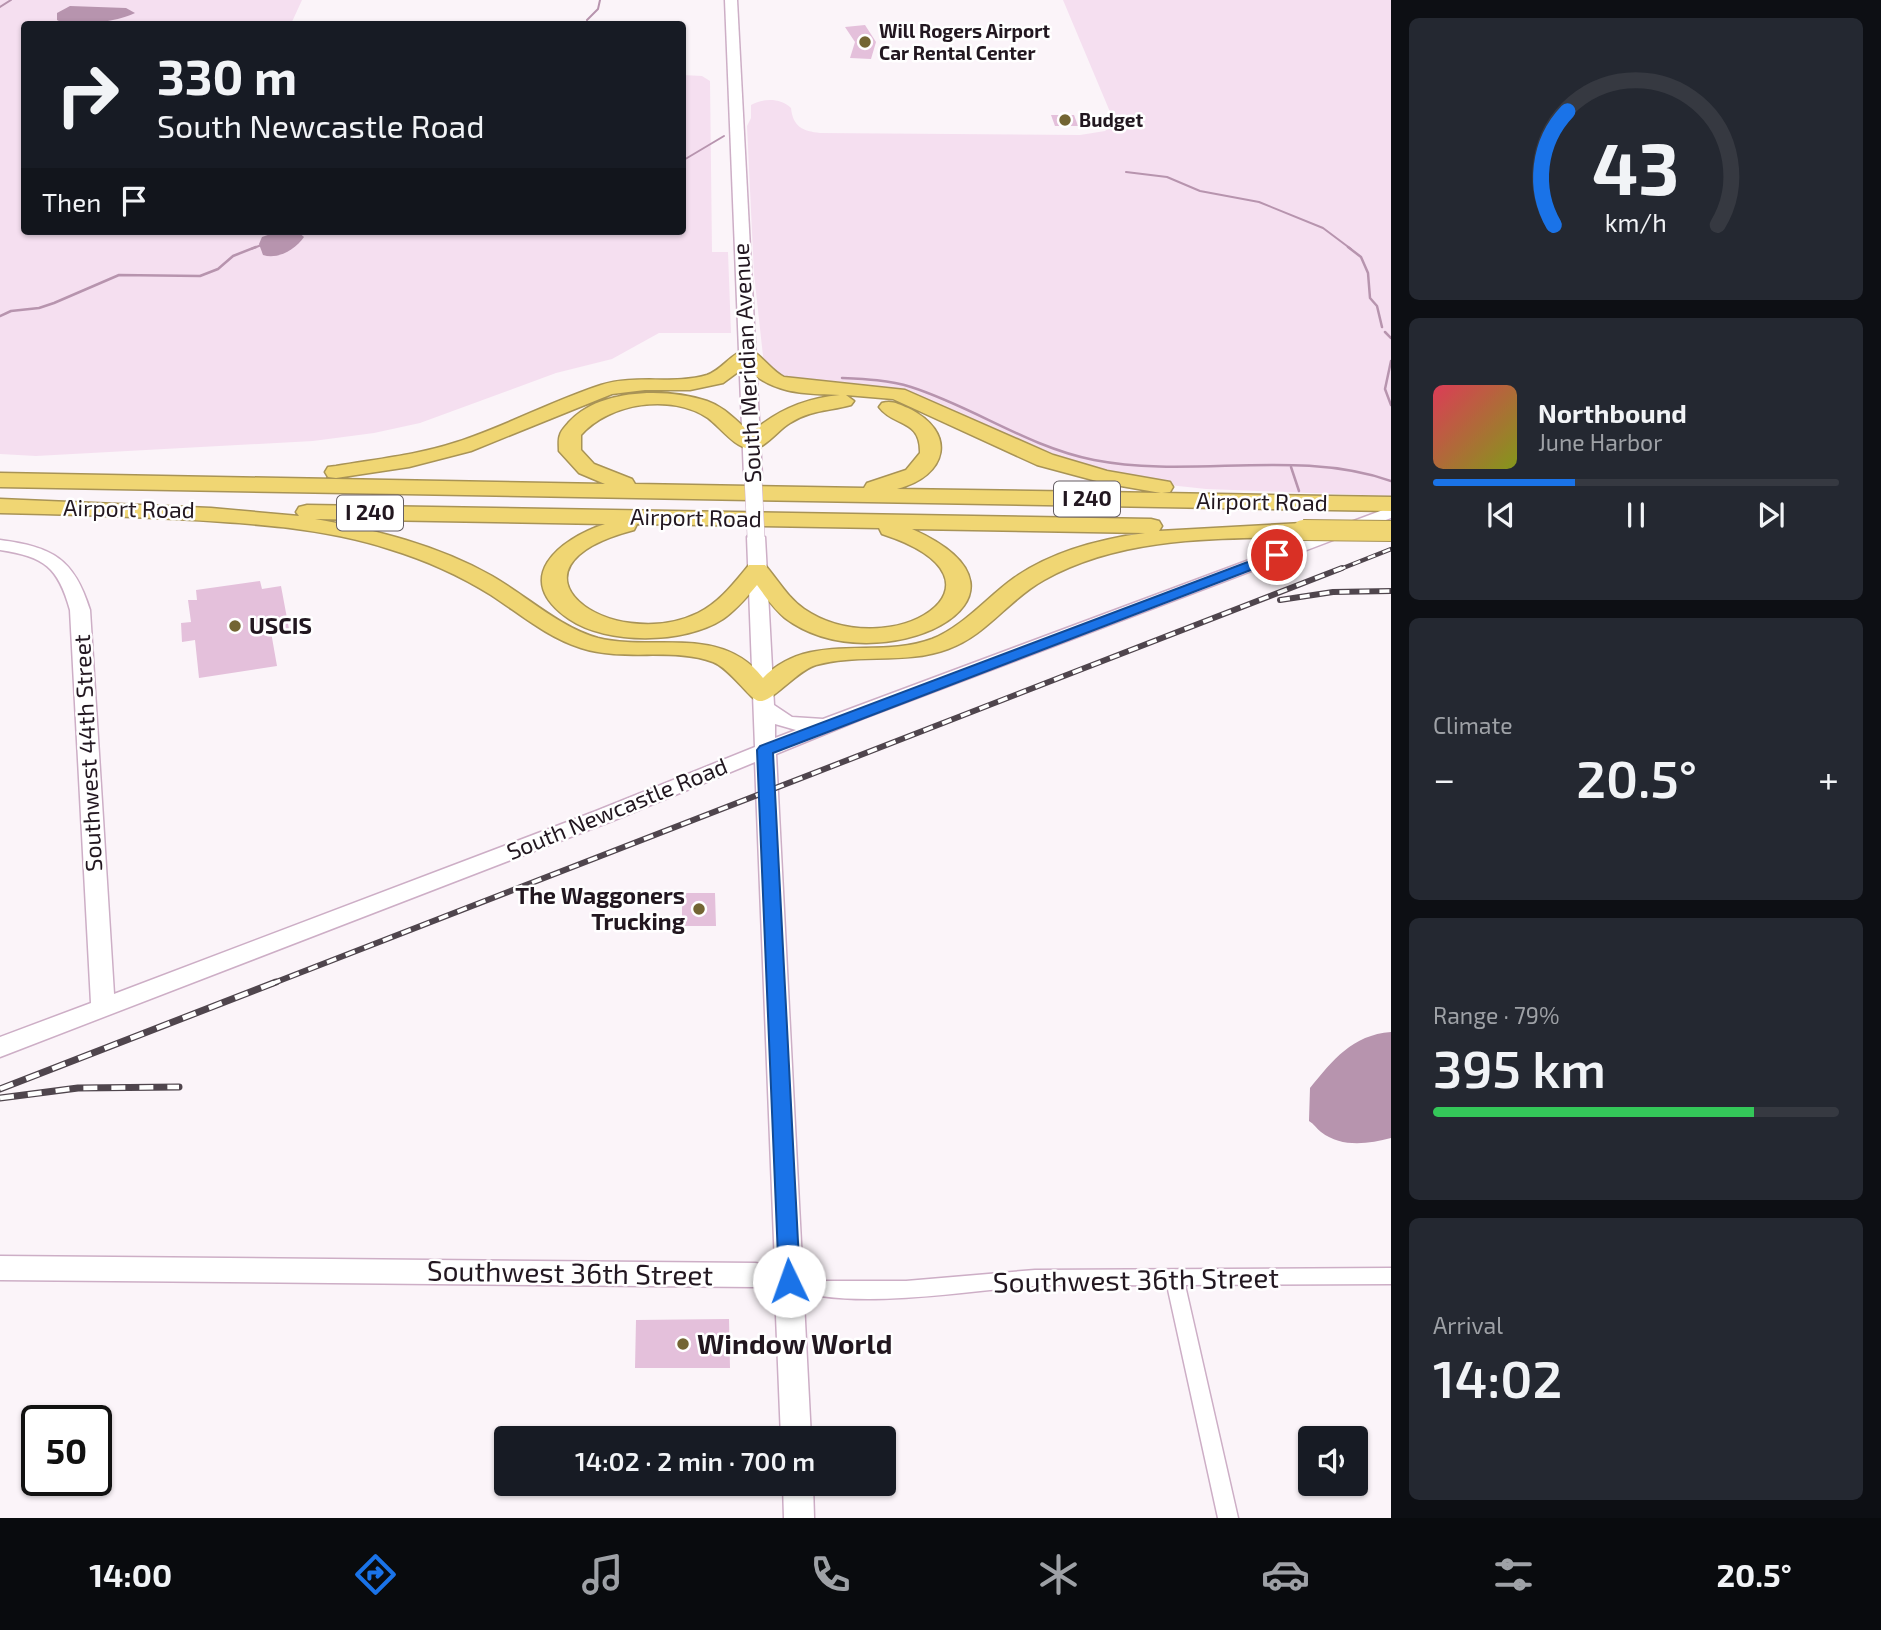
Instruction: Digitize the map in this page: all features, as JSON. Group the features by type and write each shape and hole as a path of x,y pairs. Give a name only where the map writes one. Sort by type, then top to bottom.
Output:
{"highway":[{"path":"180,483 322,474 409,461 490,438 578,399 608,389 645,384 690,384 716,379 747,355 764,373 783,383 808,387 859,388 898,394 1020,450 1104,477 1169,488 1341,503"},
{"path":"647,492 603,478 573,457 569,442 570,433 582,419 600,408 621,402 642,398 673,399 687,401 715,412 735,432 752,443 784,416 806,406 834,401 864,402 888,407 912,417 929,432 933,441 930,460 914,476 889,485 832,495"},
{"name":"Airport Road","path":"0,480 1391,504"},
{"name":"Airport Road","path":"0,506 1391,531"},
{"path":"71,508 245,518 305,525 379,539 452,565 502,592 553,626 589,643 629,650 697,650 728,659 742,668 763,700 781,674 808,660 823,656 899,654 939,644 966,630 1000,599 1034,575 1096,550 1160,537 1264,530"},
{"path":"669,518 611,528 595,533 571,548 556,568 554,579 557,593 566,605 591,620 624,629 663,630 684,626 722,608 757,570 787,608 800,617 837,631 856,635 896,633 933,621 947,611 956,599 956,573 936,549 904,533 857,521"}],"main road":[{"name":"South Meridian Avenue","path":"731,0 795,1426"},
{"name":"South Newcastle Road","path":"0,1047 547,838 829,725 1391,512"},
{"name":"Southwest 44th Street","path":"0,545 29,551 60,568 71,582 80,610 103,1008"},
{"path":"763,700 789,723 829,725"},
{"name":"Southwest 36th Street","path":"0,1268 755,1275 789,1281"},
{"path":"799,1496 800,1518"}],"street":[{"name":"Southwest 36th Street","path":"789,1281 824,1289 906,1289 1035,1278 1391,1276"},
{"path":"1174,1277 1228,1518"}],"shaded area":[{"path":"0,0 302,0 292,21 21,21 21,235 686,235 686,75 702,76 710,81 712,252 728,252 731,333 659,333 612,359 556,373 420,423 374,433 313,441 36,456 0,454"},
{"path":"1063,0 1391,0 1391,496 1206,489 1169,485 1070,465 926,402 786,382 764,365 754,274 747,126 751,118 751,105 766,100 782,102 791,108 794,120 800,127 820,133 1080,135 1105,131 1113,124 1113,119"},
{"path":"70,6 126,8 135,13 107,21 59,21 57,13"},
{"path":"262,237 304,237 286,252 269,256 263,255 259,244"},
{"path":"1391,1032 1391,1138 1346,1143 1321,1132 1309,1121 1310,1088 1335,1059 1354,1044 1377,1034"}],"building":[{"name":"Will Rogers Airport Car Rental Center","path":"865,25 876,42 871,59 850,58 855,42 845,27"},
{"name":"Budget","path":"1051,115 1074,115 1078,126 1055,126"},
{"name":"USCIS","path":"260,581 262,589 281,586 289,629 271,632 277,666 199,678 195,640 182,642 181,623 191,622 188,600 197,600 196,590"},
{"name":"The Waggoners Trucking","path":"682,893 715,893 716,926 682,926"},
{"name":"Window World","path":"729,1319 730,1368 635,1368 636,1320"}],"waterway":[{"path":"0,7 11,0"},
{"path":"587,20 598,9 600,0"},
{"path":"686,159 724,136"},
{"path":"1126,172 1167,177 1200,191 1259,202 1323,228 1351,249"},
{"path":"251,249 264,244"},
{"path":"0,316 11,311 39,308 54,303 119,275 200,276 218,269 233,256 256,247"},
{"path":"1348,247 1361,257 1368,273 1370,298 1377,306 1382,327"},
{"path":"1385,332 1391,338"},
{"path":"1391,361 1385,389 1391,405"},
{"path":"842,378 886,381 911,387 1046,446 1094,460 1168,467 1318,466 1355,471 1391,481"},
{"path":"1291,467 1299,491"}],"railway":[{"path":"1338,570 1391,549"},
{"path":"271,984 1342,568"},
{"path":"1280,600 1333,592 1391,591"},
{"path":"0,1089 276,982"},
{"path":"0,1098 78,1088 179,1087"}],"place":[{"name":"Will Rogers Airport Car Rental Center","path":"865,42"},
{"name":"Budget","path":"1065,120"},
{"name":"USCIS","path":"235,626"},
{"name":"The Waggoners Trucking","path":"699,909"},
{"name":"Window World","path":"683,1344"}],"route":[{"path":"789,1281 765,750 1277,555"}]}
